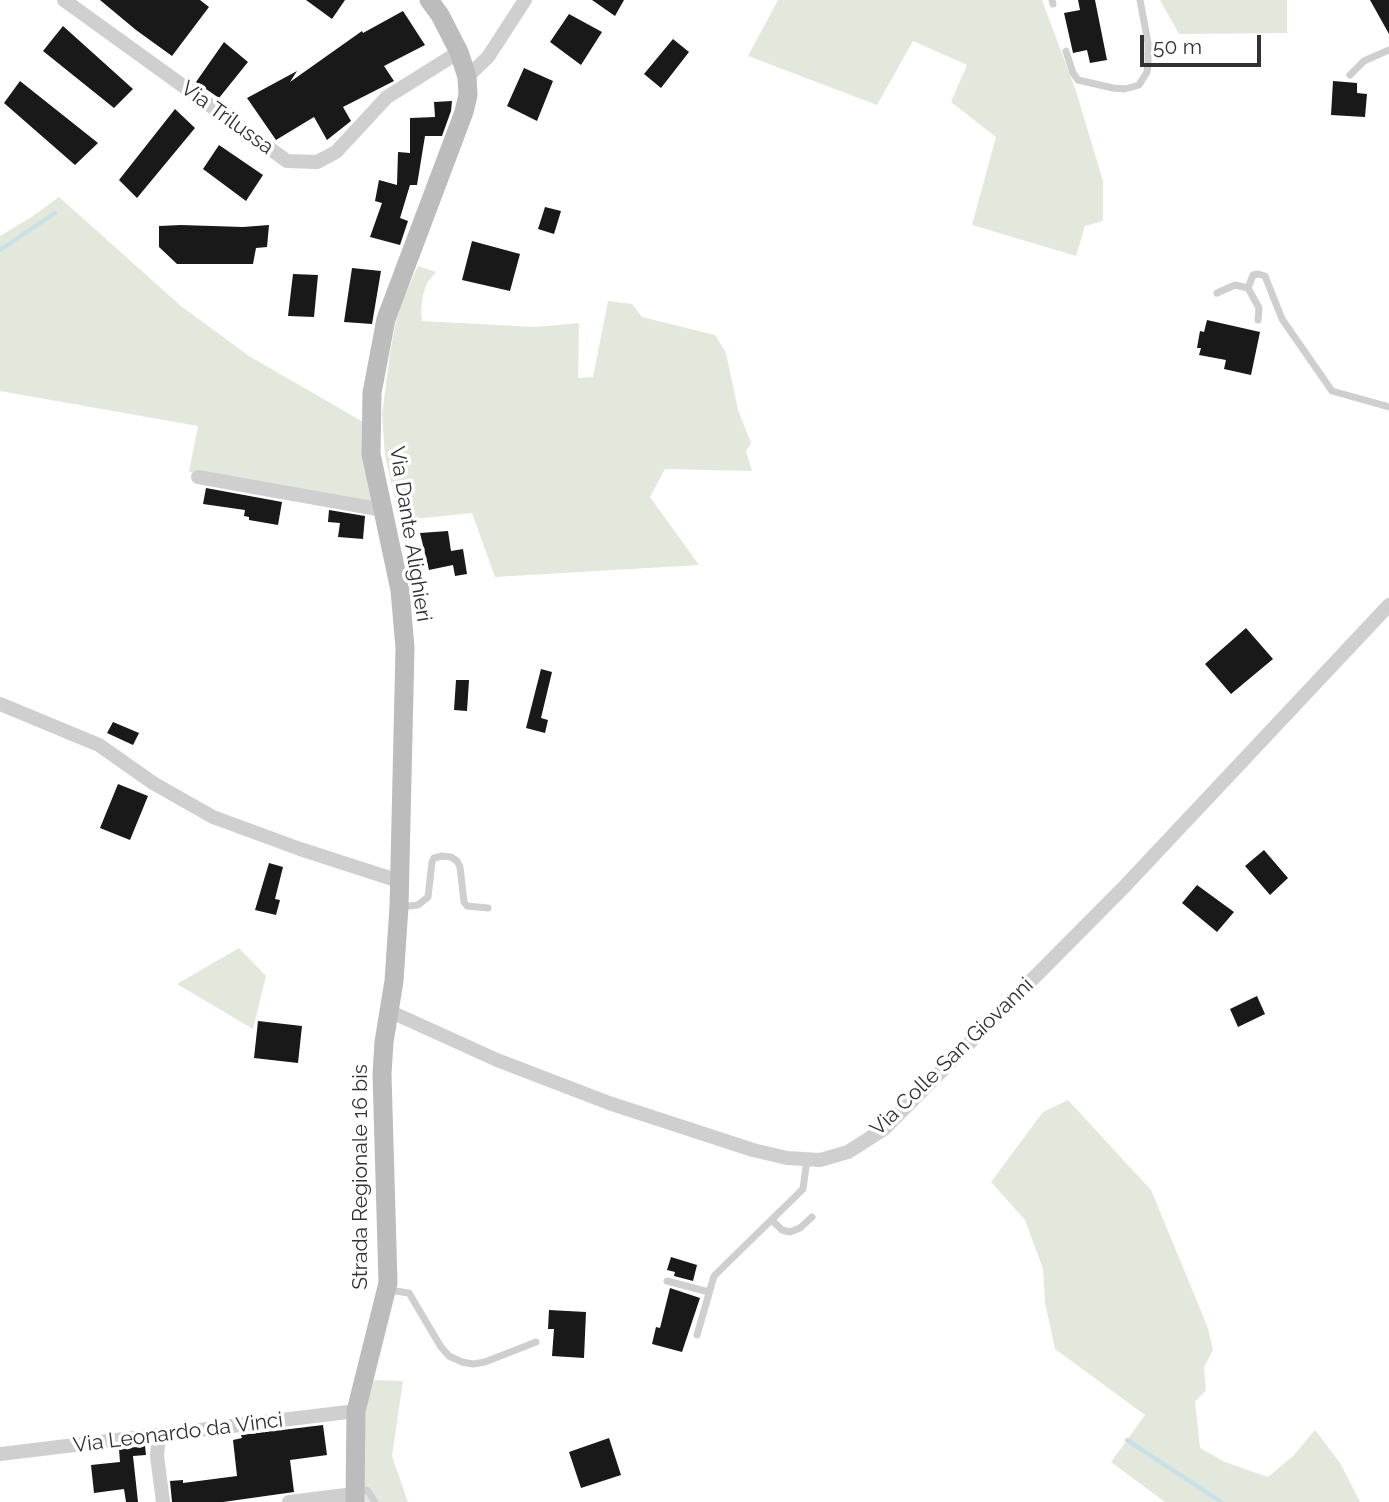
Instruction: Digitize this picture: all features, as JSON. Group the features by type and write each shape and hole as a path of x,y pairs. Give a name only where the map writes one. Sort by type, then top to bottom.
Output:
{"main road":[{"name":"Via Dante Alighieri","path":"399,849 405,648 400,590 371,454 372,393 386,318 464,112 468,95 467,78 459,52 429,0"},
{"name":"Strada Regionale 16 bis","path":"355,1498 356,1411 387,1289 382,1074 388,1011 394,981 399,907 399,849"}],"street":[{"name":"Via Trilussa","path":"64,0 287,161 317,162 336,152 387,97 459,52"},
{"path":"467,78 488,57 525,0"},
{"path":"198,477 383,510"},
{"name":"Via Colle San Giovanni","path":"388,1011 497,1060 609,1103 753,1150 787,1158 820,1160 848,1152 884,1129 1125,886 1389,605"},
{"path":"0,704 99,745 153,783 213,817 399,881"},
{"name":"Via Leonardo da Vinci","path":"0,1454 356,1411"},
{"path":"159,1435 157,1456 163,1502"},
{"path":"289,1502 355,1498"}],"lane":[{"path":"1066,51 1073,74 1078,80 1113,89 1139,85 1147,72 1148,64 1148,43 1140,0"},
{"path":"1350,75 1364,61 1389,50"},
{"path":"1248,288 1253,275 1265,276 1282,319 1332,391 1389,407"},
{"path":"1217,293 1235,285 1248,288 1259,308 1258,320"},
{"path":"399,907 418,905 428,897 432,862 434,858 442,856 457,861 467,906 488,908"},
{"path":"697,1335 714,1276 803,1189 807,1159"},
{"path":"772,1220 782,1230 790,1232 800,1228 812,1217"},
{"path":"667,1281 709,1292"},
{"path":"387,1289 409,1293 441,1347 449,1356 462,1362 485,1362 536,1342"},
{"path":"355,1498 367,1490 375,1502"}],"shaded area":[{"path":"778,0 1042,0 1076,91 1103,181 1103,221 1085,226 1076,256 972,225 996,137 951,102 967,65 913,41 877,105 748,56"},
{"path":"1160,0 1287,0 1287,33 1179,34"},
{"path":"59,197 181,306 249,356 365,423 377,505 189,472 198,426 0,391 0,236"},
{"path":"418,266 436,272 427,283 423,295 422,321 536,327 579,323 578,378 593,377 608,301 632,304 642,317 715,335 726,353 738,410 751,443 746,451 752,471 665,469 650,497 699,565 495,577 472,513 414,519 412,529 402,530 385,455 382,414 398,310"},
{"path":"239,948 266,976 253,1029 177,984"},
{"path":"1068,1100 1151,1190 1208,1328 1213,1350 1204,1367 1206,1390 1195,1402 1200,1448 1225,1462 1268,1477 1294,1455 1315,1430 1340,1463 1360,1502 1165,1502 1111,1462 1145,1415 1055,1349 1045,1303 1043,1269 1025,1220 991,1182 1043,1112"},
{"path":"375,1380 403,1381 392,1456 408,1502 351,1502 347,1489 349,1403"}],"building":[{"path":"100,0 200,0 209,7 172,56"},
{"path":"306,0 345,0 332,19"},
{"path":"592,0 624,0 615,16"},
{"path":"1078,0 1095,0 1107,60 1090,63 1087,50 1073,53 1064,13 1080,10"},
{"path":"1370,0 1389,0 1389,34"},
{"path":"403,11 425,45 384,66 394,81 343,107 351,121 327,140 314,117 276,140 247,98 297,71 290,82 362,31 363,33"},
{"path":"569,14 602,32 581,65 550,42"},
{"path":"63,26 133,89 114,108 43,51"},
{"path":"673,39 689,52 661,88 644,74"},
{"path":"224,42 248,62 219,98 196,82"},
{"path":"524,68 553,81 537,121 507,106"},
{"path":"20,81 98,143 75,165 4,103"},
{"path":"1333,81 1357,83 1357,93 1367,94 1365,117 1331,115"},
{"path":"452,101 442,136 425,136 417,185 410,185 400,218 408,221 400,245 370,237 382,203 375,201 379,180 397,185 398,152 410,153 410,118 435,117 434,102"},
{"path":"175,109 195,128 137,198 119,180"},
{"path":"219,145 263,175 246,201 203,169"},
{"path":"545,207 561,211 554,234 538,229"},
{"path":"269,225 267,247 256,248 253,264 177,264 159,247 159,226"},
{"path":"472,241 520,254 510,291 462,280"},
{"path":"352,268 381,271 372,324 344,322"},
{"path":"293,274 318,275 314,317 288,316"},
{"path":"1207,320 1260,332 1251,375 1224,369 1226,360 1199,355 1201,348 1197,348 1200,331 1204,332"},
{"path":"206,488 282,502 278,525 249,520 249,517 244,516 245,510 203,504"},
{"path":"329,510 365,516 363,539 338,537 340,523 328,522"},
{"path":"448,531 451,551 463,549 467,574 455,576 453,565 429,570 420,533"},
{"path":"1246,628 1273,659 1231,694 1205,664"},
{"path":"541,669 552,672 541,718 548,720 545,733 526,728"},
{"path":"456,680 469,680 467,711 454,710"},
{"path":"113,722 139,733 133,745 107,733"},
{"path":"118,784 148,796 130,840 100,828"},
{"path":"1264,850 1288,878 1270,895 1245,866"},
{"path":"269,863 283,867 275,899 280,900 276,915 255,910"},
{"path":"1197,885 1234,912 1217,932 1182,903"},
{"path":"1257,996 1265,1014 1238,1027 1230,1009"},
{"path":"258,1021 302,1026 298,1063 254,1058"},
{"path":"671,1257 697,1265 693,1281 674,1276 675,1272 667,1270"},
{"path":"670,1288 700,1298 682,1352 652,1344 656,1327 660,1328"},
{"path":"549,1310 586,1312 584,1358 552,1356 554,1329 548,1329"},
{"path":"323,1425 327,1455 290,1460 294,1492 223,1502 172,1502 170,1481 183,1480 183,1483 237,1476 233,1440 242,1438 241,1435"},
{"path":"609,1438 621,1475 581,1488 569,1452"},
{"path":"145,1446 146,1455 133,1456 138,1502 126,1502 124,1489 94,1493 91,1465 120,1462 119,1449"}],"waterway":[{"path":"0,250 55,213"},
{"path":"1127,1440 1221,1502"}]}
